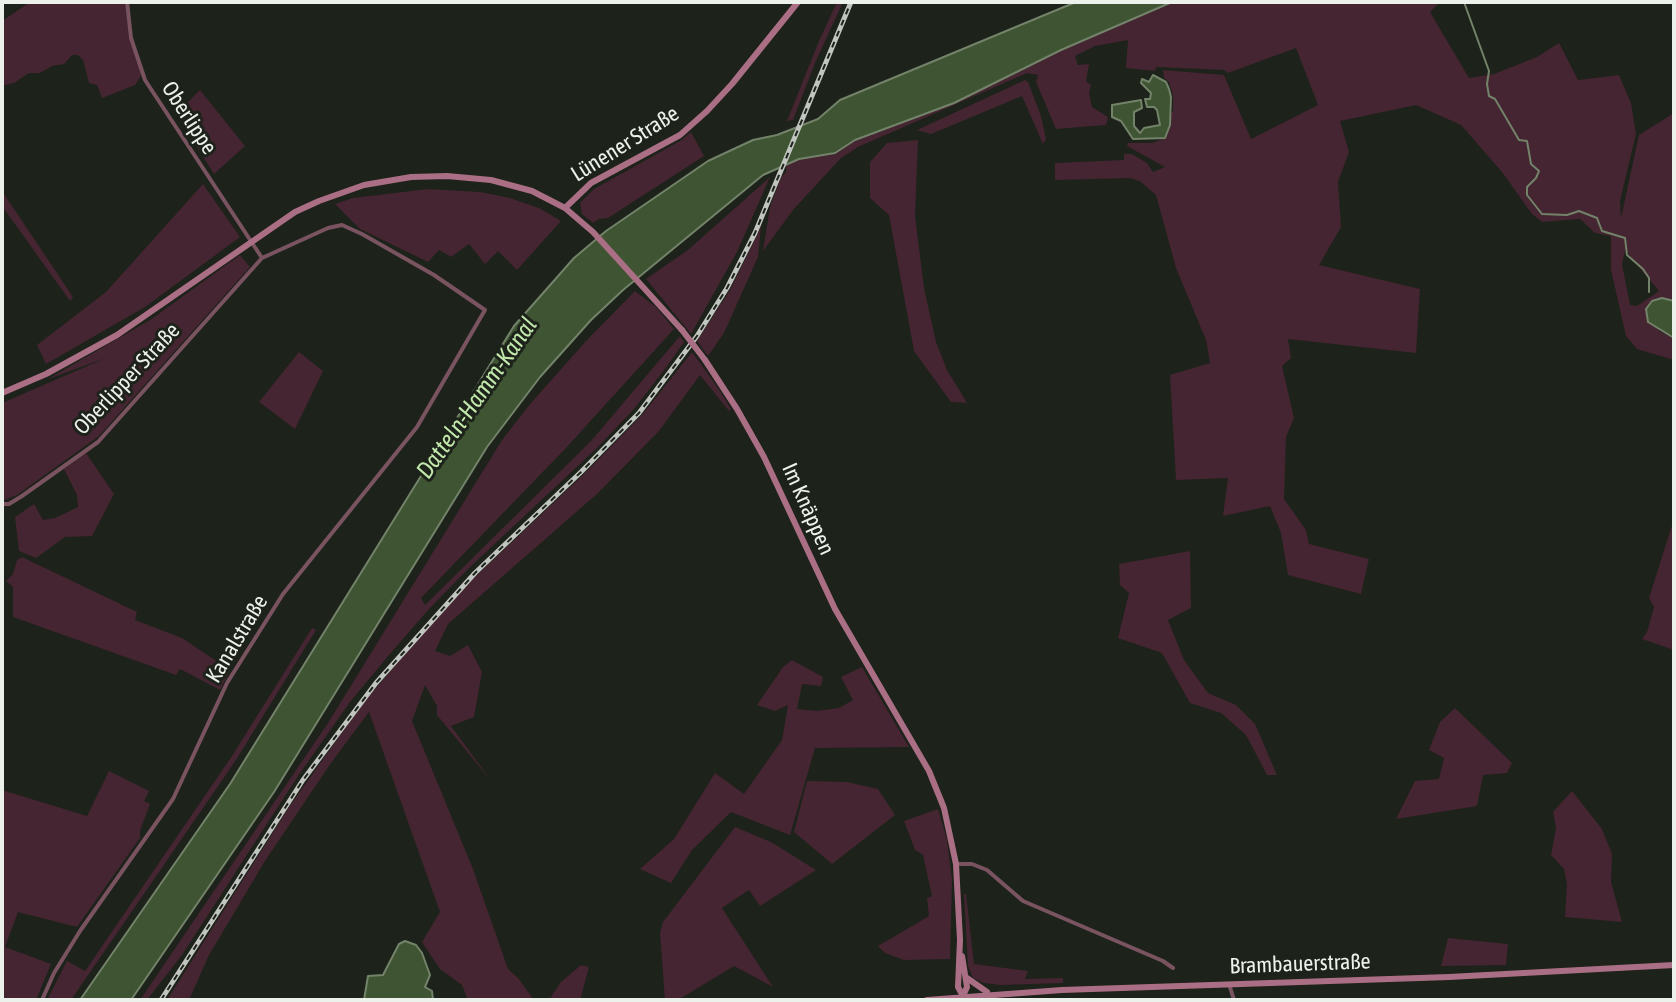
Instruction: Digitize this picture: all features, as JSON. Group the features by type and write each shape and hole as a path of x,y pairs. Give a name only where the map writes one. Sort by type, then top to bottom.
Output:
{"street":[{"name":"Oberlippe","path":"127,2 131,38 145,80 251,241"},
{"name":"Lünener Straße","path":"565,208 591,183 680,135 732,84 798,2"},
{"name":"Oberlipper Straße","path":"2,393 46,374 117,335 278,222 319,201 364,185 411,177 491,180 532,191 565,208"},
{"name":"Im Knäppen","path":"565,208 593,232 682,330 737,409 764,457 835,609 929,771 944,808 956,864 960,940 958,987 963,996"},
{"name":"Oberlipper Straße","path":"2,504 9,504 22,496 98,442 262,258 328,228 342,225 434,275 485,310"},
{"path":"251,241 262,258"},
{"name":"Kanalstraße","path":"42,1000 54,973 80,931 173,799 227,683 283,594 417,427 485,310"},
{"path":"956,864 972,864 987,870 1023,901 1173,968"},
{"path":"960,940 966,977 963,996"},
{"name":"Brambauerstraße","path":"927,1000 990,994 1449,977 1674,965"},
{"path":"966,977 990,994"},
{"path":"1229,984 1234,1000"}],"shaded area":[{"path":"30,2 125,2 129,38 140,66 141,76 135,85 102,98 97,85 89,83 83,60 78,55 72,55 64,64 40,73 29,73 14,83 2,86 2,21"},
{"path":"837,2 843,2 793,120 787,121 819,41"},
{"path":"1172,2 1440,2 1430,12 1469,78 1494,74 1537,57 1559,43 1578,80 1619,75 1631,103 1636,134 1620,201 1621,218 1639,135 1674,113 1674,301 1662,298 1659,331 1674,338 1674,360 1637,349 1626,336 1611,270 1611,236 1595,233 1580,219 1542,222 1532,214 1502,172 1461,125 1416,105 1340,121 1349,152 1338,182 1341,227 1319,265 1420,289 1416,353 1288,339 1291,358 1282,366 1294,418 1286,437 1284,499 1306,530 1309,544 1369,559 1361,594 1288,575 1281,533 1270,506 1223,516 1228,478 1176,480 1170,375 1210,363 1206,340 1176,268 1156,195 1131,178 1055,180 1055,163 1124,160 1124,154 1132,154 1147,163 1153,172 1165,167 1127,146 1128,143 1152,143 1165,138 1170,113 1173,112 1173,96 1163,70 1224,75 1251,139 1318,105 1296,48 1228,73 1224,70 1156,67 1155,71 1126,68 1128,40 1095,46 1075,56 1078,65 1089,64 1086,81 1091,85 1092,107 1108,117 1106,125 1056,129 1036,82 1038,75 1027,73 858,147 840,159 793,210 763,251 770,207 781,177 786,172 786,165 799,159 835,153 855,140 954,103 1061,50","holes":["1626,247 1630,257 1659,291 1637,306 1630,305 1622,264"]},
{"path":"1025,80 1041,116 1046,139 1043,144 1022,96 931,134 917,130"},
{"path":"200,90 245,146 214,174 176,114"},
{"path":"691,132 704,156 608,218 593,223 582,214 580,203 594,189"},
{"path":"918,140 915,216 924,288 936,342 947,370 967,403 951,402 914,351 889,215 870,198 870,162 887,143"},
{"path":"770,177 737,252 691,334 646,279 688,250"},
{"path":"203,184 240,237 145,307 46,364 37,345 106,292"},
{"path":"428,189 480,192 510,198 539,208 561,221 517,270 498,251 485,264 469,244 451,257 439,250 428,262 360,229 335,204 353,198"},
{"path":"2,191 73,297 70,301 2,206"},
{"path":"761,227 758,257 724,333 708,356 697,341 730,290"},
{"path":"240,255 250,267 99,436 17,495 2,501 2,403 106,358 48,379 150,320"},
{"path":"635,291 656,307 674,329 566,448 421,598 425,605 591,441 680,336 684,342 668,365 634,409 597,448 468,569 389,655 350,702 298,776 182,955 147,1000 140,1000 328,723 502,440 586,341"},
{"path":"299,352 323,371 295,429 259,402"},
{"path":"692,352 731,409 729,411 700,375 659,431 597,494 448,624 435,651 450,656 468,645 482,672 474,717 451,726 492,782 437,715 437,706 425,685 412,721 473,869 508,969 534,1000 468,1000 462,985 440,969 422,942 440,912 369,712 265,861 209,955 189,1000 167,1000 289,807 363,703 477,575 642,415"},
{"path":"86,453 114,494 92,536 65,537 36,558 19,551 15,517 34,504 43,520 78,507 77,495 64,469"},
{"path":"1674,519 1674,650 1642,639 1654,607 1649,598"},
{"path":"1190,551 1191,608 1168,620 1184,660 1208,693 1236,705 1255,724 1277,775 1267,775 1246,735 1221,713 1190,703 1162,653 1118,638 1129,593 1120,585 1119,564"},
{"path":"22,557 137,612 135,620 182,638 230,670 220,690 180,669 176,675 13,617 13,587 6,581 13,574 17,560"},
{"path":"312,628 316,630 236,760 71,1000 47,1000 67,961 85,971 232,756"},
{"path":"792,660 823,677 821,686 802,684 797,709 817,711 839,708 853,700 841,677 862,667 909,747 815,748 790,835 731,812 692,850 671,883 640,869 674,839 715,773 744,794 782,740 788,705 775,711 757,705 783,667"},
{"path":"1455,708 1512,763 1507,773 1483,775 1477,806 1396,819 1415,781 1439,779 1444,758 1429,750 1440,722"},
{"path":"109,771 149,791 144,801 150,804 140,838 77,927 18,912 5,947 51,964 36,1000 2,1000 2,790 87,816"},
{"path":"807,781 847,782 878,789 895,815 832,864 794,832"},
{"path":"1572,791 1602,829 1612,854 1611,882 1622,922 1565,917 1567,884 1564,869 1551,855 1556,828 1553,812"},
{"path":"938,809 947,840 952,880 950,959 904,960 885,953 878,946 929,916 927,898 932,896 923,855 915,850 904,821"},
{"path":"735,827 771,842 816,870 760,906 749,890 722,908 773,987 734,966 678,1000 665,1000 660,933 663,922"},
{"path":"964,894 974,964 1028,971 1025,979 1063,978 1063,983 1000,985 973,978 968,966"},
{"path":"1448,938 1508,944 1506,965 1441,966"},
{"path":"581,965 589,967 580,1000 549,1000 561,982"}],"water":[{"name":"Datteln-Hamm-Kanal","path":"1076,2 1172,2 1061,50 954,103 855,140 835,153 799,159 763,175 591,320 540,377 487,447 274,792 131,1000 80,1000 230,784 514,326 574,258 606,231 708,161 753,140 777,135 818,119 840,100"},
{"path":"1153,75 1166,82 1169,89 1170,125 1165,138 1133,139 1121,121 1112,117 1112,105 1141,100 1142,108 1134,112 1134,126 1140,133 1144,128 1160,125 1157,110 1147,107 1145,99 1150,99 1151,93 1141,83 1142,79 1149,82"},
{"path":"1662,298 1674,301 1674,338 1648,322 1646,309 1652,301"},
{"path":"405,941 416,945 422,953 430,975 425,987 432,991 433,1000 364,1000 368,976 383,975 399,944"}],"waterway":[{"path":"1464,2 1489,71 1489,96 1495,99 1519,140 1527,141 1531,164 1539,171 1527,187 1527,195 1542,214 1567,215 1579,211 1597,218 1602,231 1625,238 1627,255 1649,278 1649,292"}],"railway":[{"path":"161,1000 303,780 376,683 475,573 639,413 697,336 727,288 755,233 851,2"}]}
